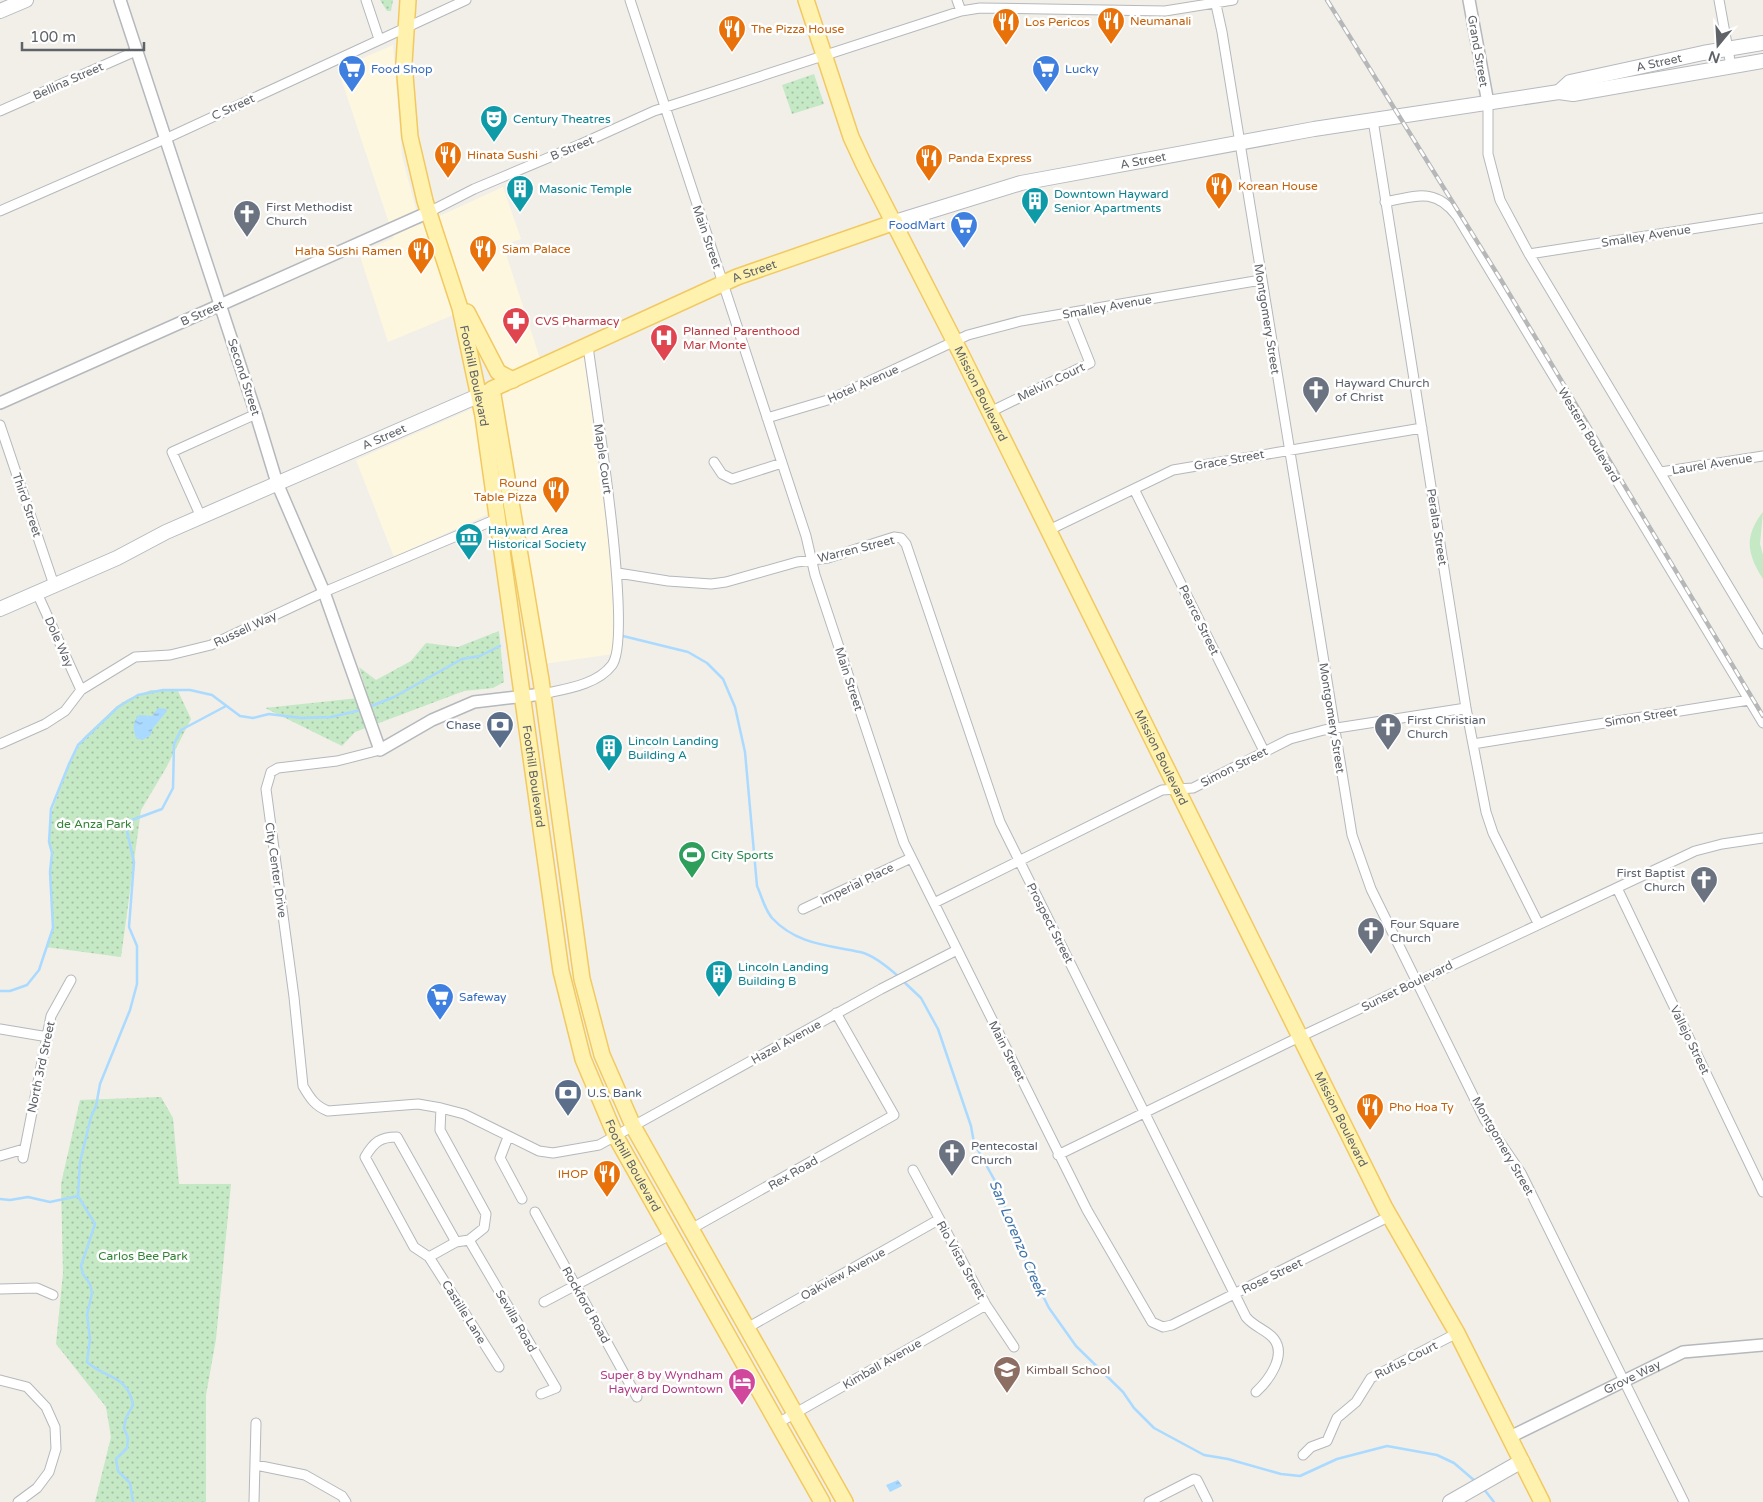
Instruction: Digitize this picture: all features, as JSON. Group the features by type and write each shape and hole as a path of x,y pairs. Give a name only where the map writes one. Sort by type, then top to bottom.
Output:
{"main road":[{"path":"0,11 26,0"},
{"name":"Foothill Boulevard","path":"408,0 405,27 404,76 407,114 415,162 428,212 460,308 507,466 543,694 584,986 602,1055 634,1128 845,1502"},
{"name":"Mission Boulevard","path":"806,0 851,137 1049,530 1390,1216 1458,1334 1542,1502"},
{"name":"A Street","path":"1559,92 1570,82 1727,48 1763,43"},
{"name":"A Street","path":"0,609 201,517 513,380 724,284 789,258 895,222 1021,183 1373,120 1559,92 1573,94 1763,61"},
{"path":"453,286 498,372 513,380"},
{"name":"Foothill Boulevard","path":"486,392 498,518 564,988 583,1059 616,1137 822,1502"},
{"path":"1450,1502 1522,1461"}],"street":[{"name":"Second Street","path":"120,0 277,483 324,592 362,694 380,750"},
{"path":"366,0 379,39"},
{"name":"C Street","path":"0,212 165,139 466,0"},
{"name":"Main Street","path":"630,0 806,536 853,693 899,828 911,858 1058,1155 1087,1210 1153,1322"},
{"path":"957,0 961,11"},
{"name":"B Street","path":"0,403 428,212 486,184 664,107 961,11 980,8 1165,10 1233,0"},
{"name":"Grand Street","path":"1469,0 1488,103"},
{"path":"1719,0 1731,66"},
{"name":"Montgomery Street","path":"1216,2 1333,729 1352,835 1371,889 1485,1120 1521,1173 1684,1502"},
{"name":"Bellina Street","path":"0,111 136,51"},
{"path":"1488,103 1488,154 1498,193 1530,254 1763,644"},
{"name":"Peralta Street","path":"1373,120 1466,708 1489,822 1538,923"},
{"name":"Western Boulevard","path":"1385,202 1429,195 1440,198 1457,216 1763,723"},
{"name":"Smalley Avenue","path":"1530,254 1763,218"},
{"name":"Smalley Avenue","path":"955,342 968,335 992,328 1261,280"},
{"name":"Melvin Court","path":"990,412 1090,363 1070,313"},
{"name":"Hotel Avenue","path":"767,418 831,399 955,342"},
{"name":"Maple Court","path":"588,346 618,573"},
{"path":"201,517 172,452 256,414"},
{"name":"Third Street","path":"0,425 54,585"},
{"name":"Grace Street","path":"1049,530 1173,470 1422,428"},
{"name":"Laurel Avenue","path":"1661,472 1763,456"},
{"path":"714,462 722,474 732,479 782,463"},
{"name":"Pearce Street","path":"1134,489 1264,751"},
{"name":"Russell Way","path":"0,744 45,724 65,711 80,690 135,657 170,655 212,645 324,592 498,518"},
{"name":"Warren Street","path":"618,573 664,581 711,584 726,582 812,560 828,558 894,537 901,538"},
{"name":"Prospect Street","path":"901,538 906,544 997,814 1246,1317 1275,1340 1279,1349 1269,1380 1256,1392"},
{"name":"City Center Drive","path":"616,1137 599,1145 553,1153 539,1151 464,1114 441,1108 418,1104 328,1111 319,1108 310,1099 303,1086 294,997 266,803 268,777 271,772 278,768 337,761 380,750 431,721 474,702 524,698 543,694 583,684 602,674 612,665 618,643 618,573"},
{"name":"Dole Way","path":"37,593 80,690"},
{"name":"Simon Street","path":"1473,744 1749,700"},
{"name":"Simon Street","path":"934,903 1162,790 1193,788 1290,739 1333,729 1466,708"},
{"name":"Sunset Boulevard","path":"1058,1155 1538,923 1695,851 1722,844 1763,838"},
{"name":"Imperial Place","path":"803,910 911,858"},
{"name":"Vallejo Street","path":"1617,888 1763,1192"},
{"name":"Hazel Avenue","path":"616,1137 881,989 957,950"},
{"name":"North 3rd Street","path":"0,1156 23,1154 51,1016 71,980"},
{"name":"Rex Road","path":"692,1229 894,1115 836,1014"},
{"path":"0,1029 48,1037"},
{"path":"429,1257 456,1242 469,1240 484,1228 486,1214 440,1130 441,1108"},
{"name":"Castille Lane","path":"456,1242 398,1137 383,1137 373,1144 365,1157 414,1248 429,1257 499,1367"},
{"path":"508,1137 500,1158 522,1199"},
{"name":"Rio Vista Street","path":"913,1170 938,1220 986,1304 1014,1347"},
{"name":"Rockford Road","path":"535,1212 637,1397"},
{"name":"Rose Street","path":"1153,1322 1158,1326 1168,1326 1390,1216"},
{"name":"Oakview Avenue","path":"747,1328 938,1220"},
{"path":"544,1302 672,1234"},
{"name":"Sevilla Road","path":"469,1240 556,1388 541,1394"},
{"path":"0,1289 37,1288 53,1295"},
{"name":"Kimball Avenue","path":"778,1423 986,1304"},
{"name":"Rufus Court","path":"1303,1455 1311,1447 1327,1442 1337,1418 1356,1402 1371,1378 1458,1334"},
{"name":"Grove Way","path":"1510,1437 1683,1352 1763,1345"},
{"path":"0,1380 27,1387 46,1407 55,1427 56,1449 49,1472 37,1488 18,1502"},
{"path":"254,1502 256,1422"},
{"path":"256,1465 305,1475 342,1496 346,1502"},
{"path":"1149,1502 1194,1479 1197,1480 1208,1502"}],"shaded area":[{"path":"393,45 402,156 420,225 503,187 521,239 503,245 545,374 584,357 613,573 612,596 620,653 543,664 519,500 394,557 356,460 503,395 475,306 388,342 359,253 394,238 338,69"}],"green space":[{"path":"380,0 393,0 391,11 387,11"},
{"path":"814,74 824,104 792,114 782,85"},
{"path":"1763,512 1760,544 1763,555 1763,579 1751,554 1750,538 1752,530"},
{"path":"499,631 504,682 493,688 464,691 355,732 342,746 265,708 368,697 359,667 376,680 411,661 426,643 458,647"},
{"name":"de Anza Park","path":"151,690 178,691 191,719 166,768 141,810 121,957 46,947 53,928 50,872 52,853 49,842 51,814 69,764 84,737 117,706 128,699"},
{"name":"Carlos Bee Park","path":"161,1097 173,1118 179,1184 231,1184 216,1339 206,1395 206,1502 95,1502 111,1437 106,1407 56,1344 63,1273 61,1184 80,1100"}],"water":[{"path":"158,708 166,709 167,711 153,728 150,736 142,740 136,738 134,731 135,720 139,715 152,716"},
{"path":"898,1480 902,1486 890,1492 886,1485"}],"waterway":[{"name":"San Lorenzo Creek","path":"623,636 688,652 707,663 723,679 735,707 745,752 757,886 772,918 781,927 802,938 871,956 899,977"},
{"name":"San Lorenzo Creek","path":"369,707 394,697 462,659 480,656 500,646"},
{"name":"San Lorenzo Creek","path":"0,991 10,991 27,985 39,970 53,928 50,872 52,853 49,842 51,809 78,745 118,707 138,695 163,690 190,690 212,695 240,716 253,718 269,714 301,718 331,717 361,710"},
{"path":"78,1196 80,1162 91,1117 96,1106 100,1084 130,1010 137,984 137,946 129,927 134,862 127,831 132,820 162,809 173,788 174,744 181,730 226,706"},
{"name":"San Lorenzo Creek","path":"903,981 921,998 938,1029 971,1126 974,1143 995,1181 1021,1252 1049,1308 1076,1346 1123,1392 1134,1408 1154,1428 1204,1455 1228,1459 1281,1474 1300,1476 1337,1459 1387,1446 1437,1455 1454,1463 1475,1481"},
{"path":"78,1196 95,1224 81,1266 83,1274 90,1284 92,1293 87,1315 90,1339 87,1362 121,1383 130,1395 133,1405 126,1418 124,1428 128,1438 127,1448 116,1459 118,1471 130,1483 133,1502"},
{"path":"0,1199 10,1200 28,1197 50,1202 78,1196"},
{"name":"San Lorenzo Creek","path":"1483,1488 1494,1502"}],"railway":[{"path":"1327,0 1501,280 1763,716"}],"place":[{"name":"Neumanali","path":"1111,45"},
{"name":"Los Pericos","path":"1006,46"},
{"name":"The Pizza House","path":"732,53"},
{"name":"Food Shop","path":"352,93"},
{"name":"Lucky","path":"1046,93"},
{"name":"Century Theatres","path":"494,143"},
{"name":"Hinata Sushi","path":"448,179"},
{"name":"Panda Express","path":"929,182"},
{"name":"Korean House","path":"1219,210"},
{"name":"Masonic Temple","path":"520,213"},
{"name":"Downtown Hayward Senior Apartments","path":"1035,225"},
{"name":"First Methodist Church","path":"247,238"},
{"name":"FoodMart","path":"964,249"},
{"name":"Siam Palace","path":"483,273"},
{"name":"Haha Sushi Ramen","path":"421,275"},
{"name":"CVS Pharmacy","path":"516,345"},
{"name":"Planned Parenthood Mar Monte","path":"664,362"},
{"name":"Hayward Church of Christ","path":"1316,414"},
{"name":"Round Table Pizza","path":"556,514"},
{"name":"Hayward Area Historical Society","path":"469,561"},
{"name":"Chase","path":"500,749"},
{"name":"First Christian Church","path":"1388,751"},
{"name":"Lincoln Landing Building A","path":"609,772"},
{"name":"City Sports","path":"692,879"},
{"name":"First Baptist Church","path":"1704,904"},
{"name":"Four Square Church","path":"1371,955"},
{"name":"Lincoln Landing Building B","path":"719,998"},
{"name":"Safeway","path":"440,1021"},
{"name":"U.S. Bank","path":"568,1117"},
{"name":"Pho Hoa Ty","path":"1370,1131"},
{"name":"Pentecostal Church","path":"952,1177"},
{"name":"IHOP","path":"607,1198"},
{"name":"Kimball School","path":"1007,1394"},
{"name":"Super 8 by Wyndham Hayward Downtown","path":"742,1406"}]}
